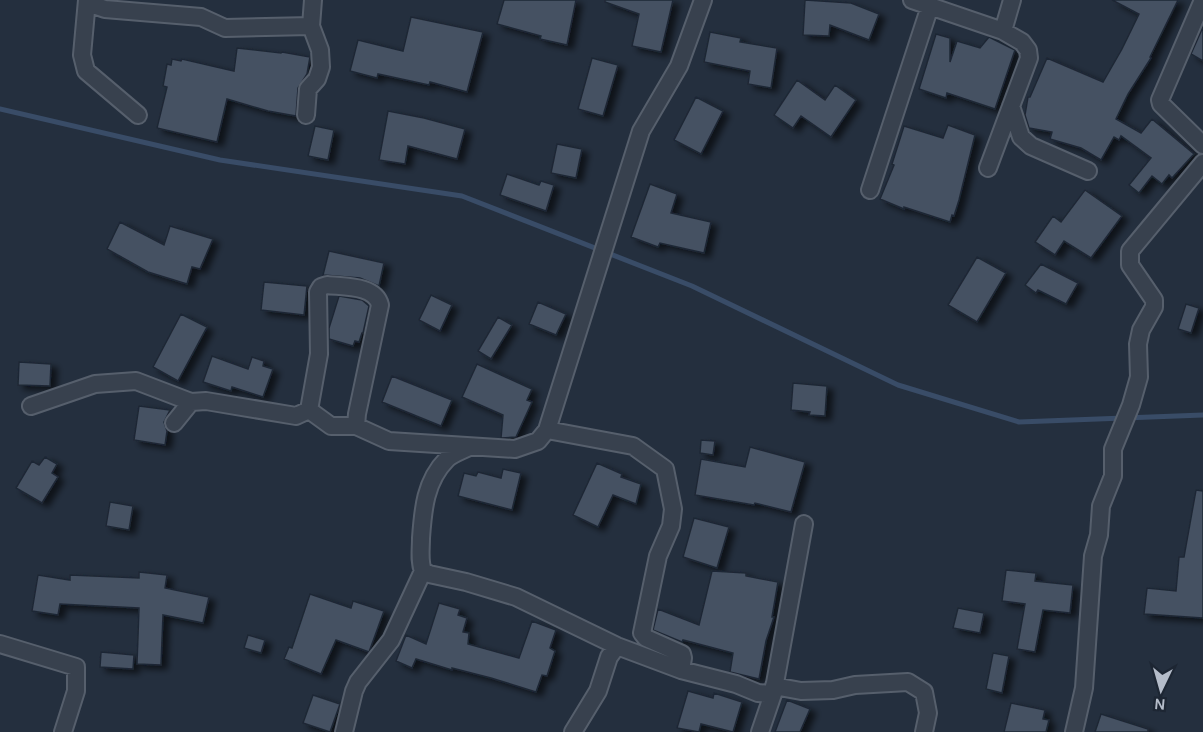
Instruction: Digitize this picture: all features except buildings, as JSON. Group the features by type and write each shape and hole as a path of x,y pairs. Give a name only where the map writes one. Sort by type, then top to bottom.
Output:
{"street":[{"path":"89,0 93,5 105,9 201,17 225,28 311,26"},
{"path":"89,0 82,55 86,71 138,115"},
{"path":"306,115 308,89 317,79 321,67 320,50 311,26 313,0"},
{"path":"309,410 330,426 356,426 389,441 468,448 515,449 538,441 547,430 641,131 679,66 703,0"},
{"path":"912,0 1003,31 1022,42 1028,50 1029,58 988,168"},
{"path":"1003,31 1012,0"},
{"path":"1203,0 1160,100 1161,104 1203,145"},
{"path":"870,190 930,6"},
{"path":"1011,106 1021,137 1030,146 1088,171"},
{"path":"1074,732 1084,688 1093,556 1099,536 1101,506 1113,476 1113,449 1131,405 1139,377 1138,344 1141,330 1154,307 1154,300 1130,265 1128,258 1130,251 1203,163"},
{"path":"309,410 319,354 318,292 321,287 327,285 372,292 378,298 380,305 356,426"},
{"path":"31,406 95,384 136,381 191,402 206,401 296,416 309,410"},
{"path":"174,423 191,402"},
{"path":"547,430 633,446 666,469 673,510 671,526 658,556 642,633 646,638 682,654 681,670"},
{"path":"468,448 447,458 431,481 425,497 420,564 423,571 516,597 617,646 681,670 736,684 758,693 773,690 833,690 855,685 908,682 924,692 928,712 924,732"},
{"path":"760,732 773,690 804,524"},
{"path":"345,732 358,682 391,640 423,571"},
{"path":"0,644 76,667 76,691 63,732"},
{"path":"573,732 598,691 609,657 617,646"}],"waterway":[{"path":"0,109 220,160 462,196 692,286 898,385 1019,422 1203,415"}]}
